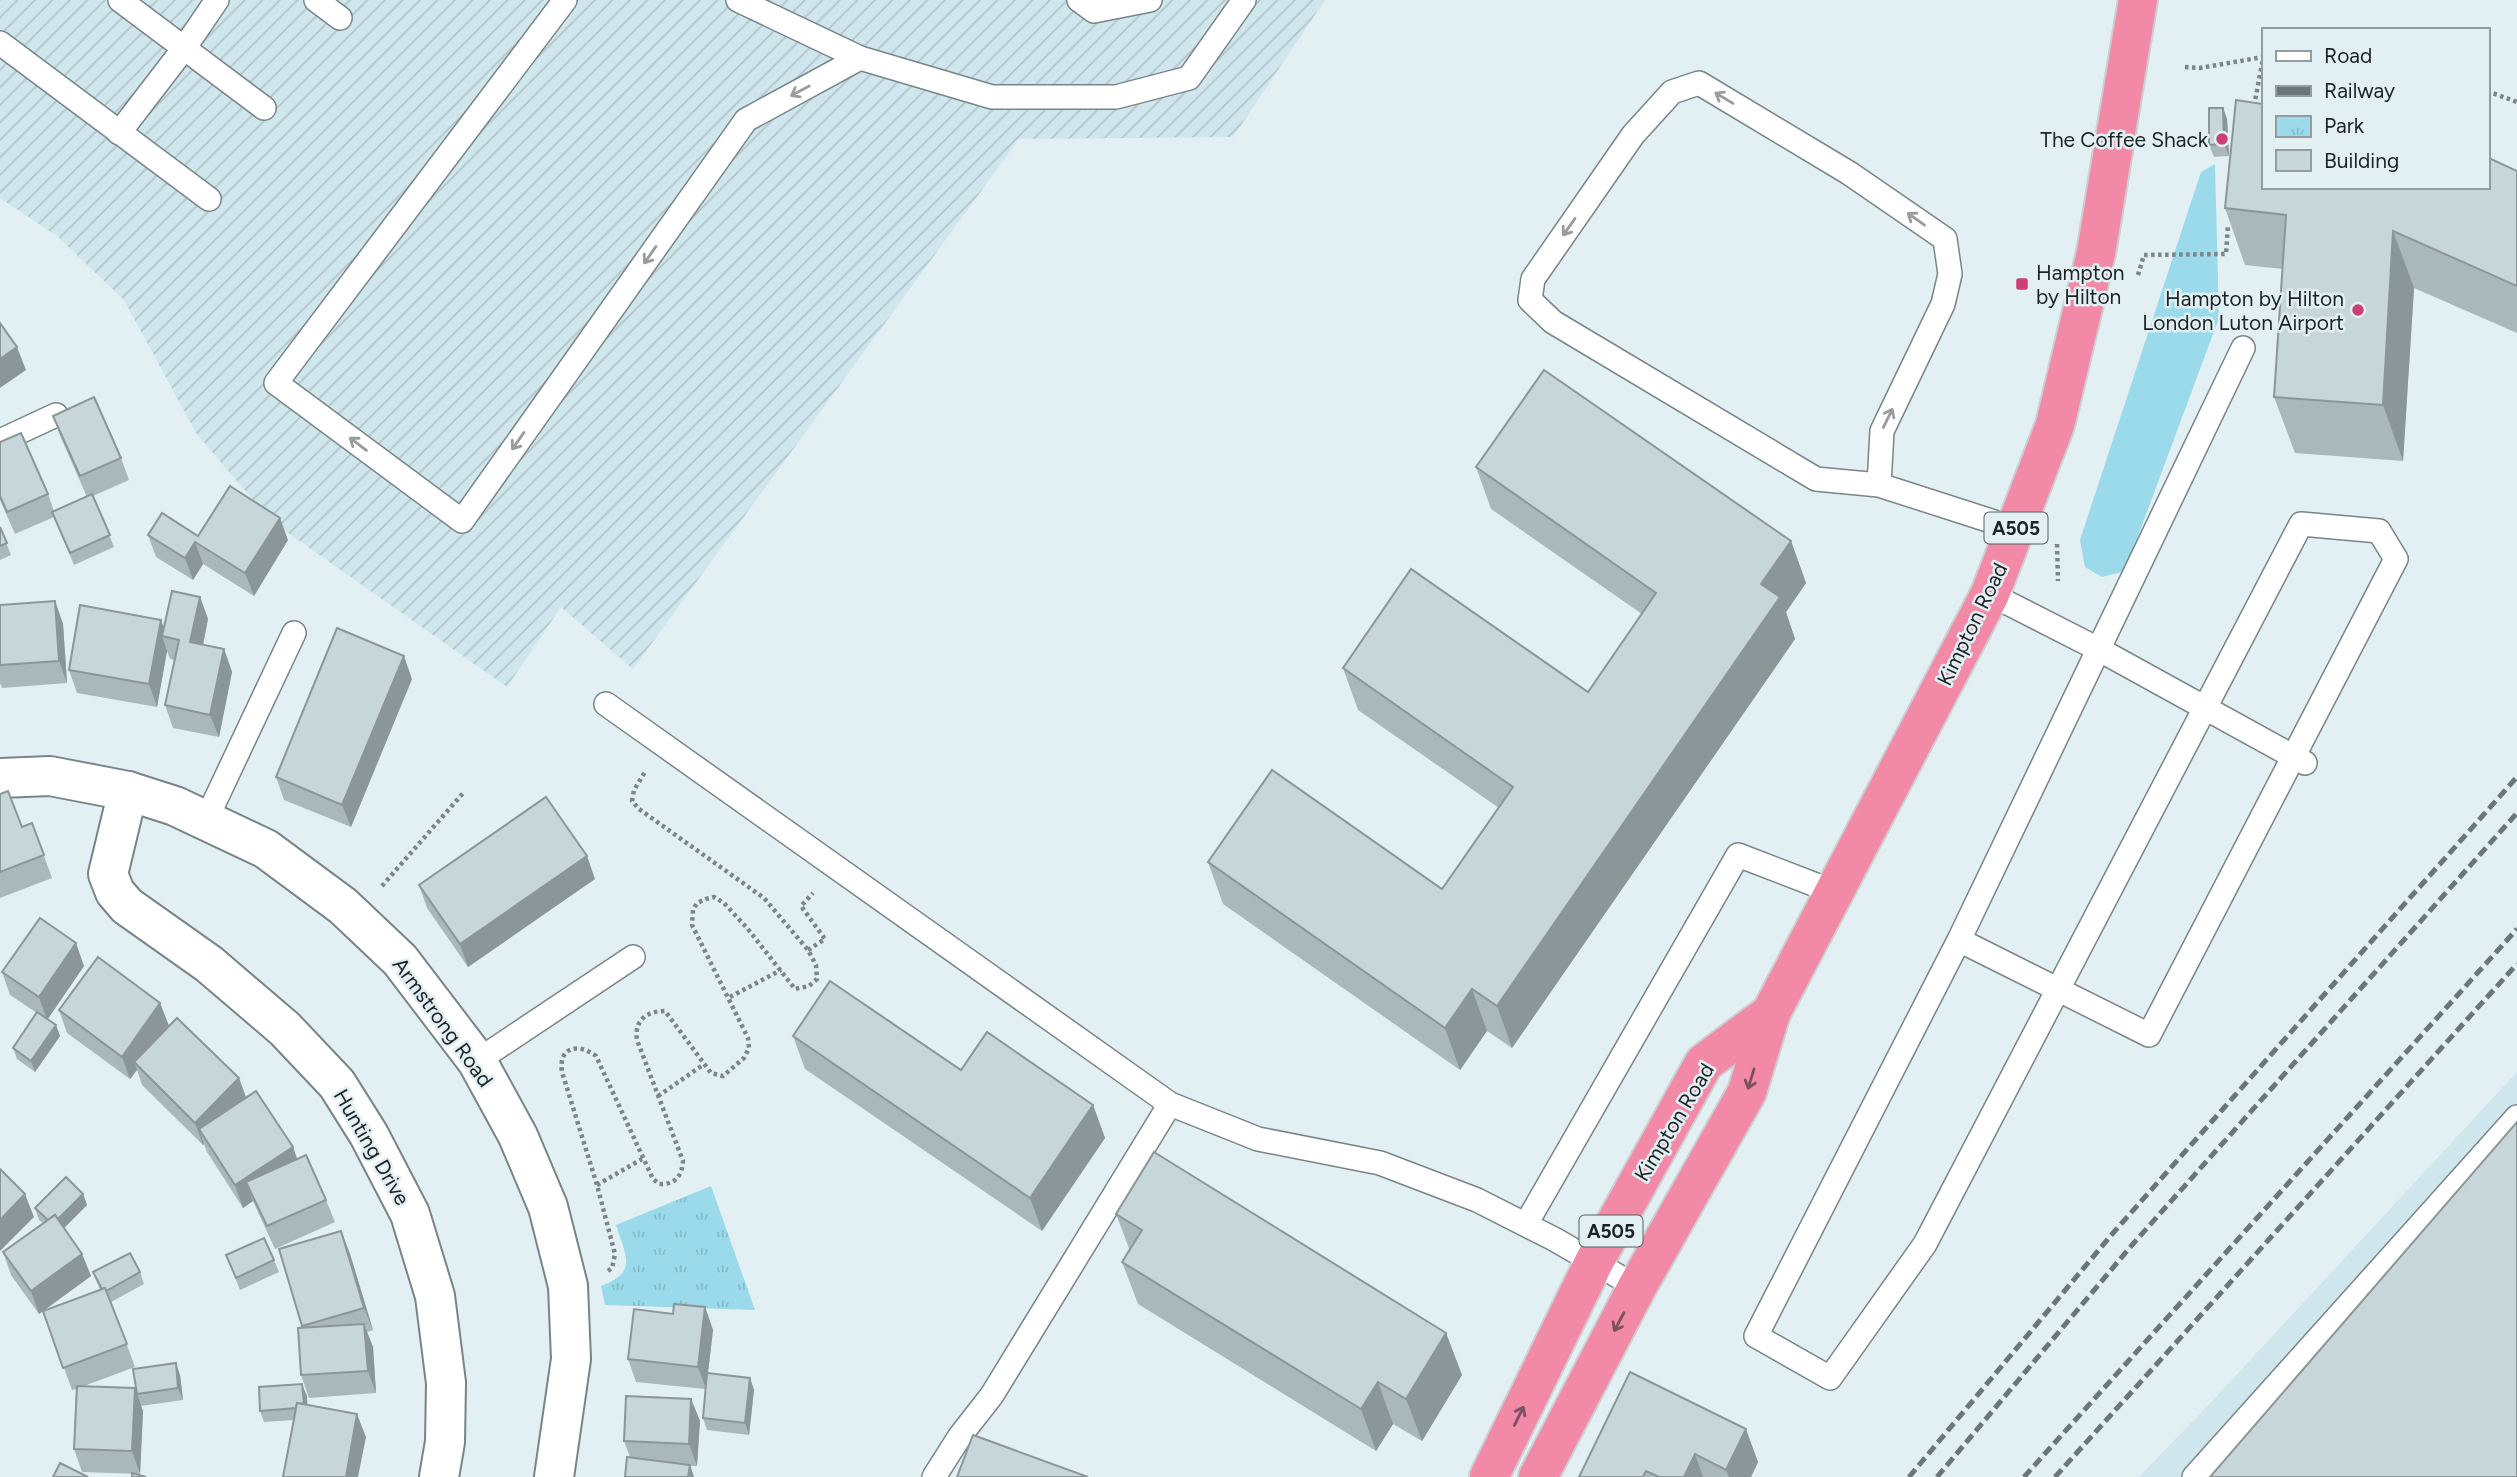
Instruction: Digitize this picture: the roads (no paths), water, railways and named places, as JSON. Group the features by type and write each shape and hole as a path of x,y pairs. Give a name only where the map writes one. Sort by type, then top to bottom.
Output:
{"highway":[{"name":"Kimpton Road","path":"1538,1477 1637,1287 1747,1092 1770,1013 1990,594 2055,425 2096,253 2138,0"},
{"name":"Kimpton Road","path":"1489,1477 1594,1262 1704,1063 1770,1013"}],"street":[{"name":"Armstrong Road","path":"0,778 50,776 128,791 175,806 206,820 266,849 355,917 400,960 477,1061 518,1136 548,1207 568,1286 571,1359 554,1477"},
{"name":"Hunting Drive","path":"128,791 108,874 115,892 127,906 209,964 285,1029 337,1083 369,1135 410,1214 435,1296 446,1384 445,1441 439,1477"}],"lane":[{"path":"120,0 264,108"},
{"path":"119,133 218,0"},
{"path":"316,0 340,18"},
{"path":"565,0 276,383 462,521 746,120 860,58"},
{"path":"738,0 860,58 992,97 1116,97 1189,78 1244,0"},
{"path":"1079,0 1094,11 1150,0"},
{"path":"0,43 209,199"},
{"path":"1880,485 1882,431 1943,304 1950,274 1945,239 1849,173 1699,83 1672,92 1633,135 1541,268 1534,279 1530,300 1553,323 1816,479 1880,485 2016,528"},
{"path":"1959,940 2057,988 2149,1035 2300,761 2396,559 2379,531 2301,524 2057,988 1924,1244 1830,1378 1756,1336 1959,940 2243,348"},
{"path":"0,441 55,415"},
{"path":"1990,594 2100,650 2300,761"},
{"path":"206,820 294,633"},
{"path":"606,704 1170,1104 1258,1139 1380,1163 1477,1200 1526,1224 1637,1287"},
{"path":"1526,1224 1738,855 1834,892"},
{"path":"477,1061 633,957"},
{"path":"934,1477 960,1436 992,1395 1170,1104"},
{"path":"2194,1477 2517,1117"}],"railway":[{"path":"1909,1477 2113,1233 2517,777"},
{"path":"1937,1477 2132,1245 2517,813"},
{"path":"2024,1477 2517,929"},
{"path":"2055,1477 2517,964"}],"place":[{"name":"The Coffee Shack","path":"2222,139"},
{"name":"Hampton by Hilton","path":"2022,284"},
{"name":"Hampton by Hilton London Luton Airport","path":"2358,310"}]}
